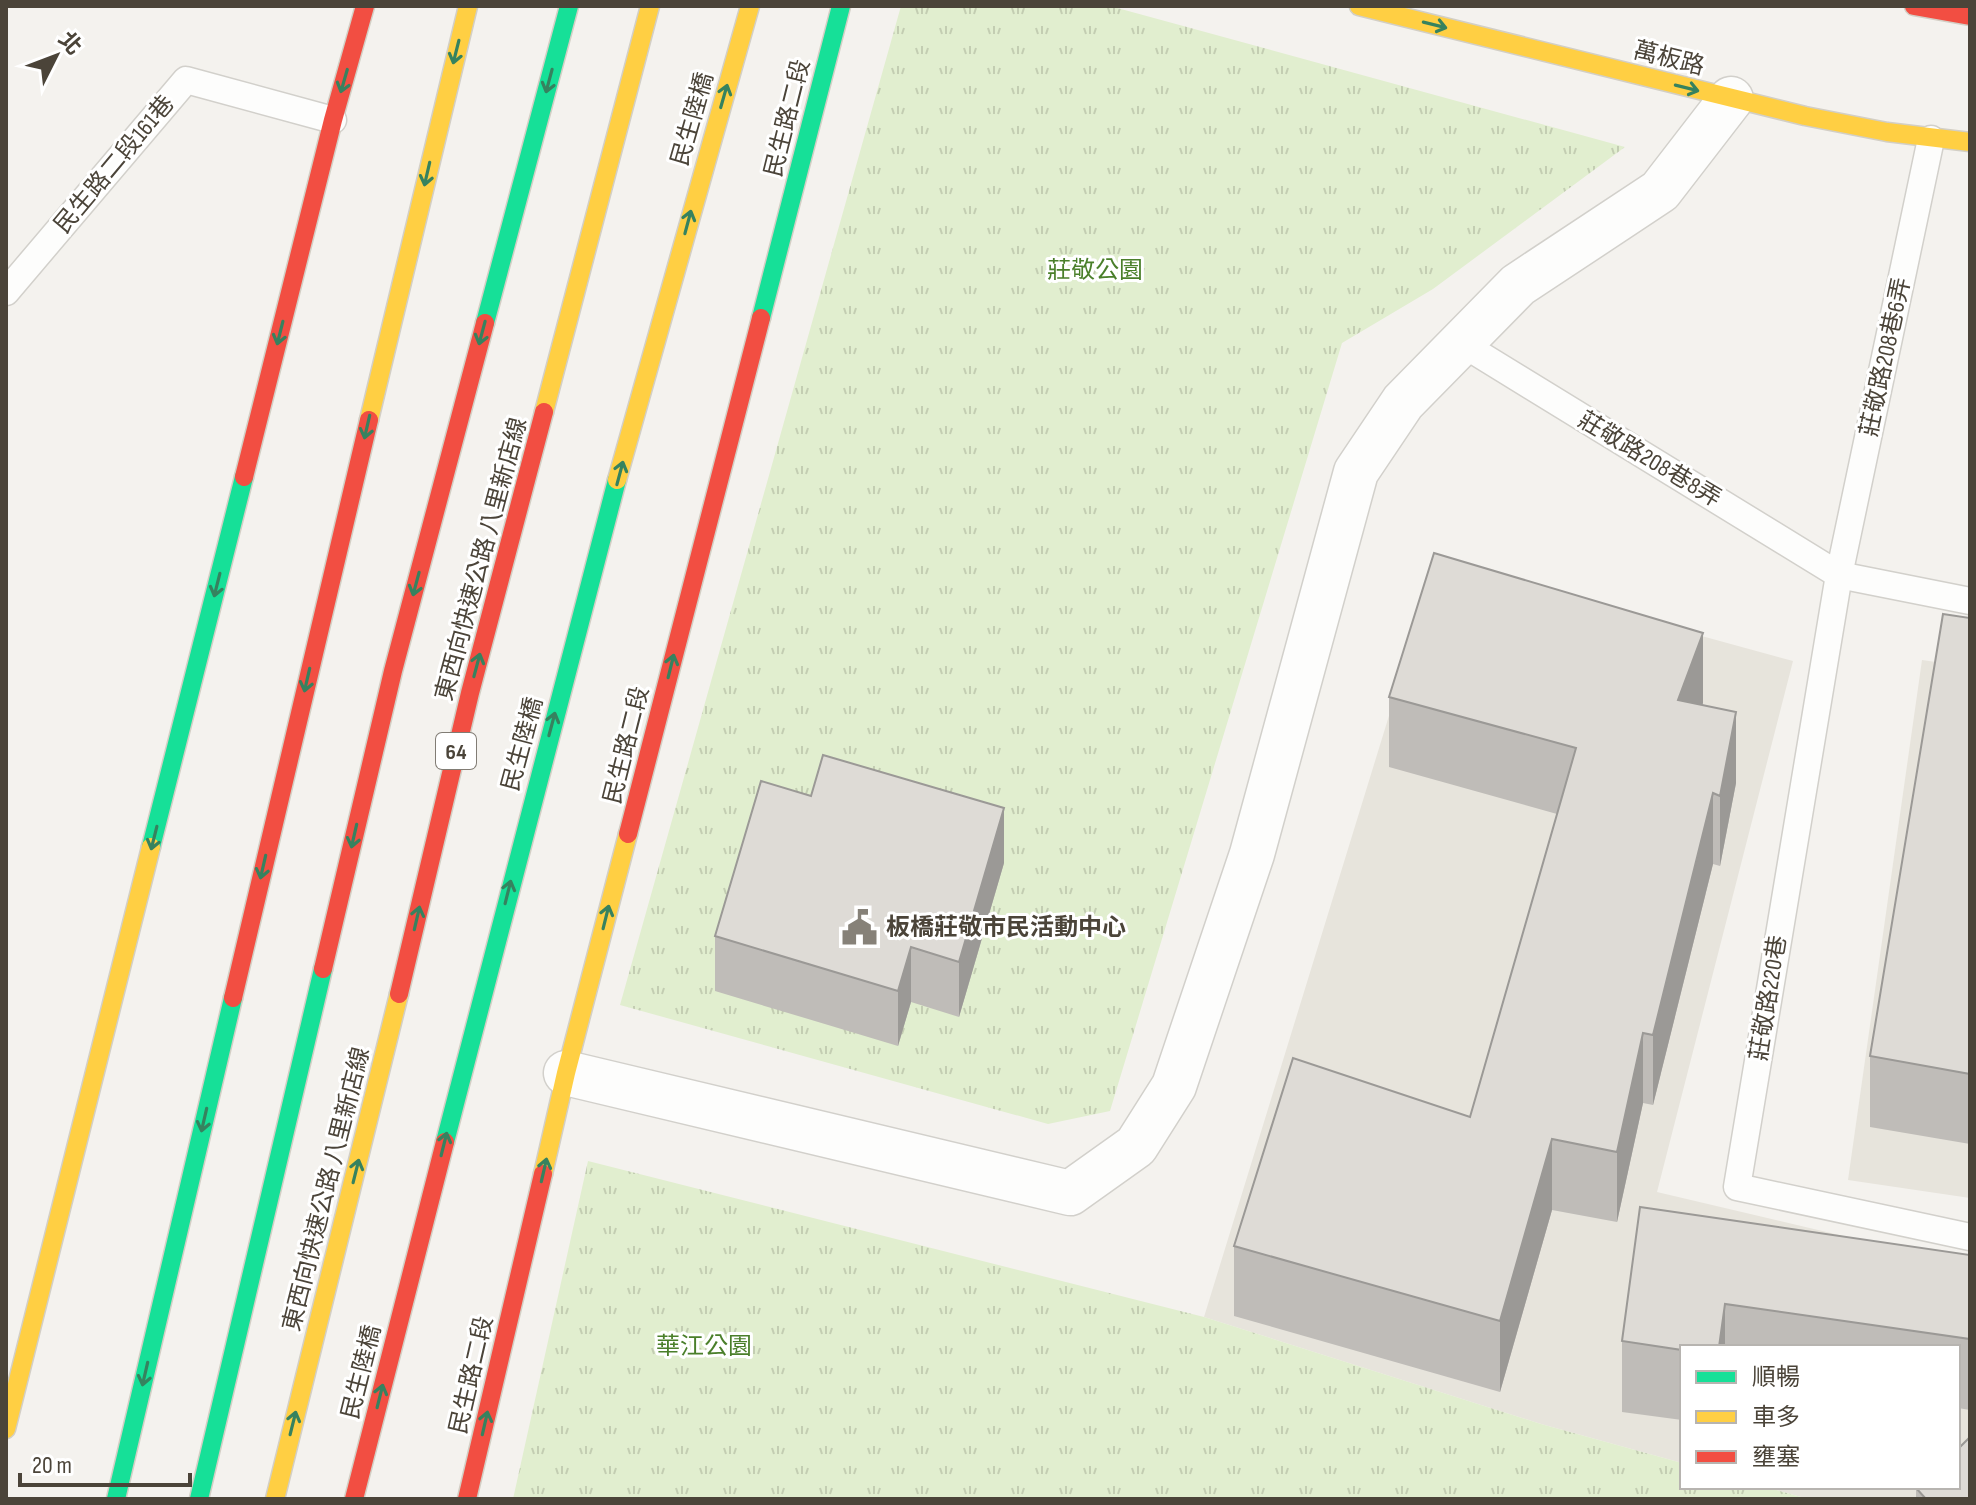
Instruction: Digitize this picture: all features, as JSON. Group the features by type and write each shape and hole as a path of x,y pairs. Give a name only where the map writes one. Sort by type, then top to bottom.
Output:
{"main road":[{"path":"6,1429 333,120 365,6"},
{"path":"116,1499 468,6"},
{"path":"199,1499 393,671 569,6"},
{"name":"東西向快速公路 八里新店線","path":"275,1499 470,693 650,6"},
{"name":"民生陸橋","path":"354,1499 532,799 702,171 750,6"},
{"name":"民生路二段","path":"467,1499 566,1073 841,6"},
{"name":"萬板路","path":"1359,6 1816,118 1931,139 1970,142"},
{"path":"1914,6 1970,16"}],"street":[{"path":"566,1073 1070,1193 1136,1146 1174,1086 1228,928 1252,854 1356,472 1403,402 1518,285 1660,191 1731,99"}],"lane":[{"name":"民生路二段161巷","path":"6,292 186,80 333,120"},
{"name":"莊敬路208巷6弄","path":"1839,575 1931,139"},
{"name":"莊敬路208巷8弄","path":"1461,343 1839,575"},
{"path":"1839,575 1970,601"},
{"name":"莊敬路220巷","path":"1839,575 1737,1187 1970,1237"}],"shaded area":[{"path":"1436,563 1793,661 1657,1192 1970,1266 1970,1499 1808,1499 1773,1489 1960,1489 1960,1345 1680,1345 1680,1462 1541,1424 1204,1317"},
{"path":"1922,660 1970,667 1970,1198 1848,1180"}],"green space":[{"name":"莊敬公園","path":"901,6 1110,6 1625,147 1433,289 1342,343 1110,1111 1048,1124 620,1005"},
{"name":"華江公園","path":"588,1161 1204,1317 1541,1424 1680,1462 1680,1489 1773,1489 1808,1499 513,1499"}],"building":[{"path":"1434,553 1703,633 1678,700 1736,712 1720,796 1713,793 1653,1035 1643,1033 1617,1152 1552,1139 1500,1321 1234,1246 1293,1058 1470,1117 1576,748 1389,697"},
{"path":"1943,614 1970,618 1970,1074 1870,1056"},
{"name":"板橋莊敬市民活動中心","path":"823,755 1004,808 959,962 911,947 898,991 715,936 761,781 811,796"},
{"path":"1640,1207 1970,1255 1970,1339 1725,1304 1719,1345 1680,1345 1680,1350 1622,1341"},
{"path":"1970,1437 1970,1499 1926,1499 1917,1489 1960,1489 1960,1447"}],"traffic: fast":[{"path":"485,323 569,6"},
{"path":"761,318 841,6"},
{"path":"151,847 244,477"},
{"path":"445,1142 617,480"},
{"path":"199,1499 323,969"},
{"path":"116,1499 233,998"}],"traffic: slow":[{"path":"369,420 468,6"},
{"path":"544,412 650,6"},
{"path":"617,480 750,6"},
{"path":"1359,6 1805,116 1887,132 1970,142"},
{"path":"543,1174 628,834"},
{"path":"6,1429 151,847"},
{"path":"275,1499 399,994"}],"traffic: jam":[{"path":"244,477 333,120 365,6"},
{"path":"1914,6 1970,16"},
{"path":"628,834 761,318"},
{"path":"323,969 393,671 485,323"},
{"path":"399,994 470,693 544,412"},
{"path":"233,998 369,420"},
{"path":"354,1499 445,1142"},
{"path":"467,1499 543,1174"}],"place":[{"name":"板橋莊敬市民活動中心","path":"860,927"}]}
